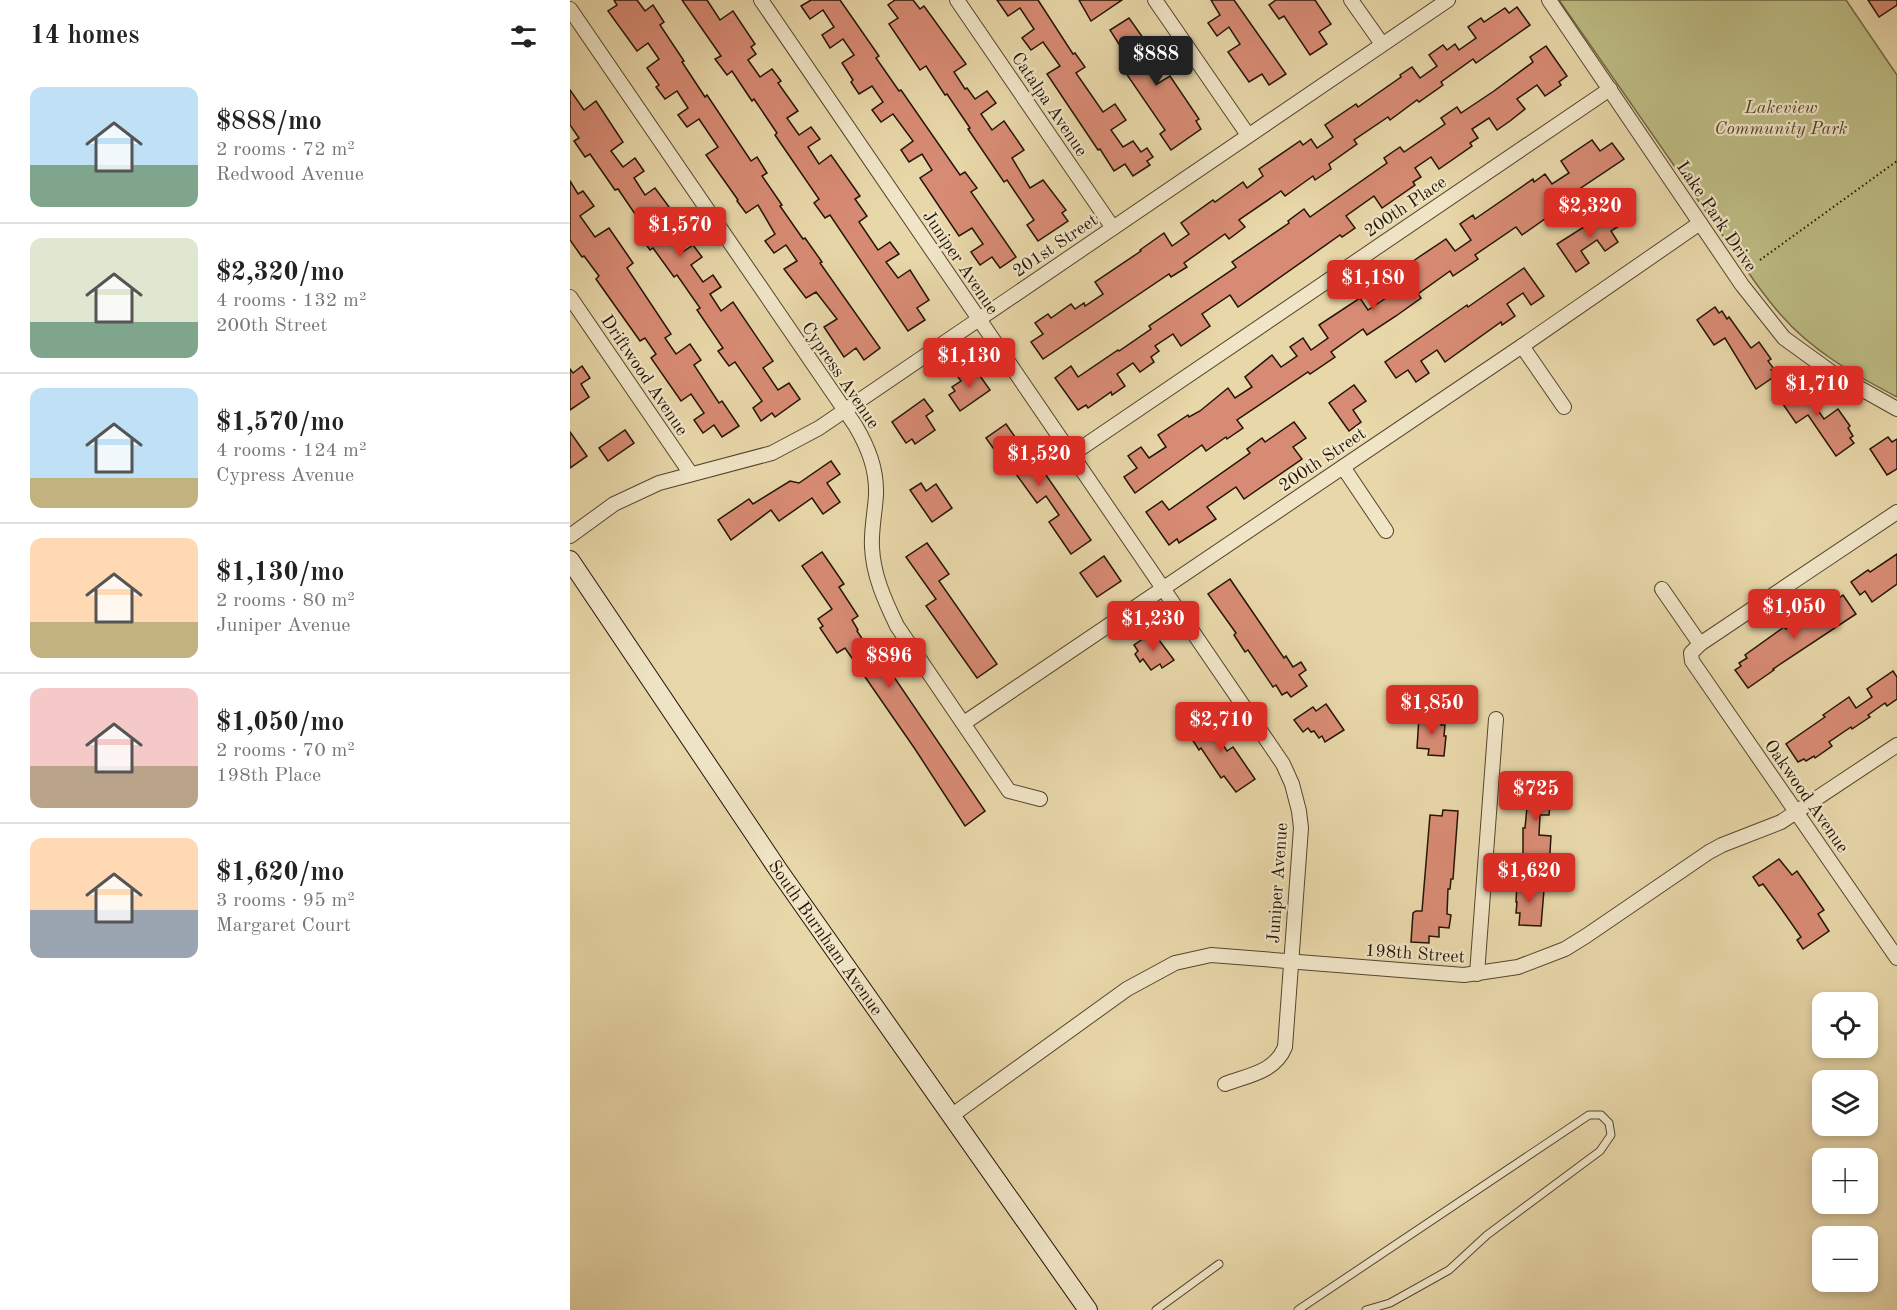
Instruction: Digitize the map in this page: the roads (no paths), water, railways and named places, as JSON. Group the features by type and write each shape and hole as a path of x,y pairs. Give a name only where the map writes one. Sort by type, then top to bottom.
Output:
{"main road":[{"name":"South Burnham Avenue","path":"570,560 780,871 1088,1310"}],"street":[{"name":"Juniper Avenue","path":"761,0 1283,764 1292,784 1301,828 1285,1047 1280,1058 1271,1066 1226,1084"},
{"name":"Catalpa Avenue","path":"957,0 1113,228"},
{"path":"1155,0 1248,135"},
{"path":"1351,0 1382,44"},
{"name":"201st Street","path":"570,536 614,504 659,483 772,453 819,428 1448,0"},
{"name":"Lake Park Drive","path":"1549,0 1742,285 1784,338 1831,372 1897,410"},
{"name":"Cypress Avenue","path":"570,9 866,444 874,469 876,493 872,546 874,569 884,599 897,626 1009,791 1040,799"},
{"name":"200th Place","path":"1071,455 1610,88"},
{"name":"200th Street","path":"964,723 1700,223"},
{"name":"Driftwood Avenue","path":"570,297 691,474"},
{"path":"1522,346 1564,407"},
{"path":"1343,467 1386,531"},
{"path":"1696,649 1897,512"},
{"name":"Oakwood Avenue","path":"1662,589 1696,649 1692,661 1897,958"},
{"path":"1477,974 1496,719"},
{"name":"198th Street","path":"951,1116 1127,989 1175,963 1211,955 1464,975 1518,967 1565,949 1715,848 1762,830 1796,813 1897,745"}],"lane":[{"path":"1302,1309 1589,1115 1601,1115 1609,1123 1611,1135 1600,1151 1487,1235 1449,1270 1390,1303 1366,1310"},
{"path":"1156,1310 1219,1264"}],"park label":[{"name":"Lakeview Community Park","path":"1781,117"}]}
